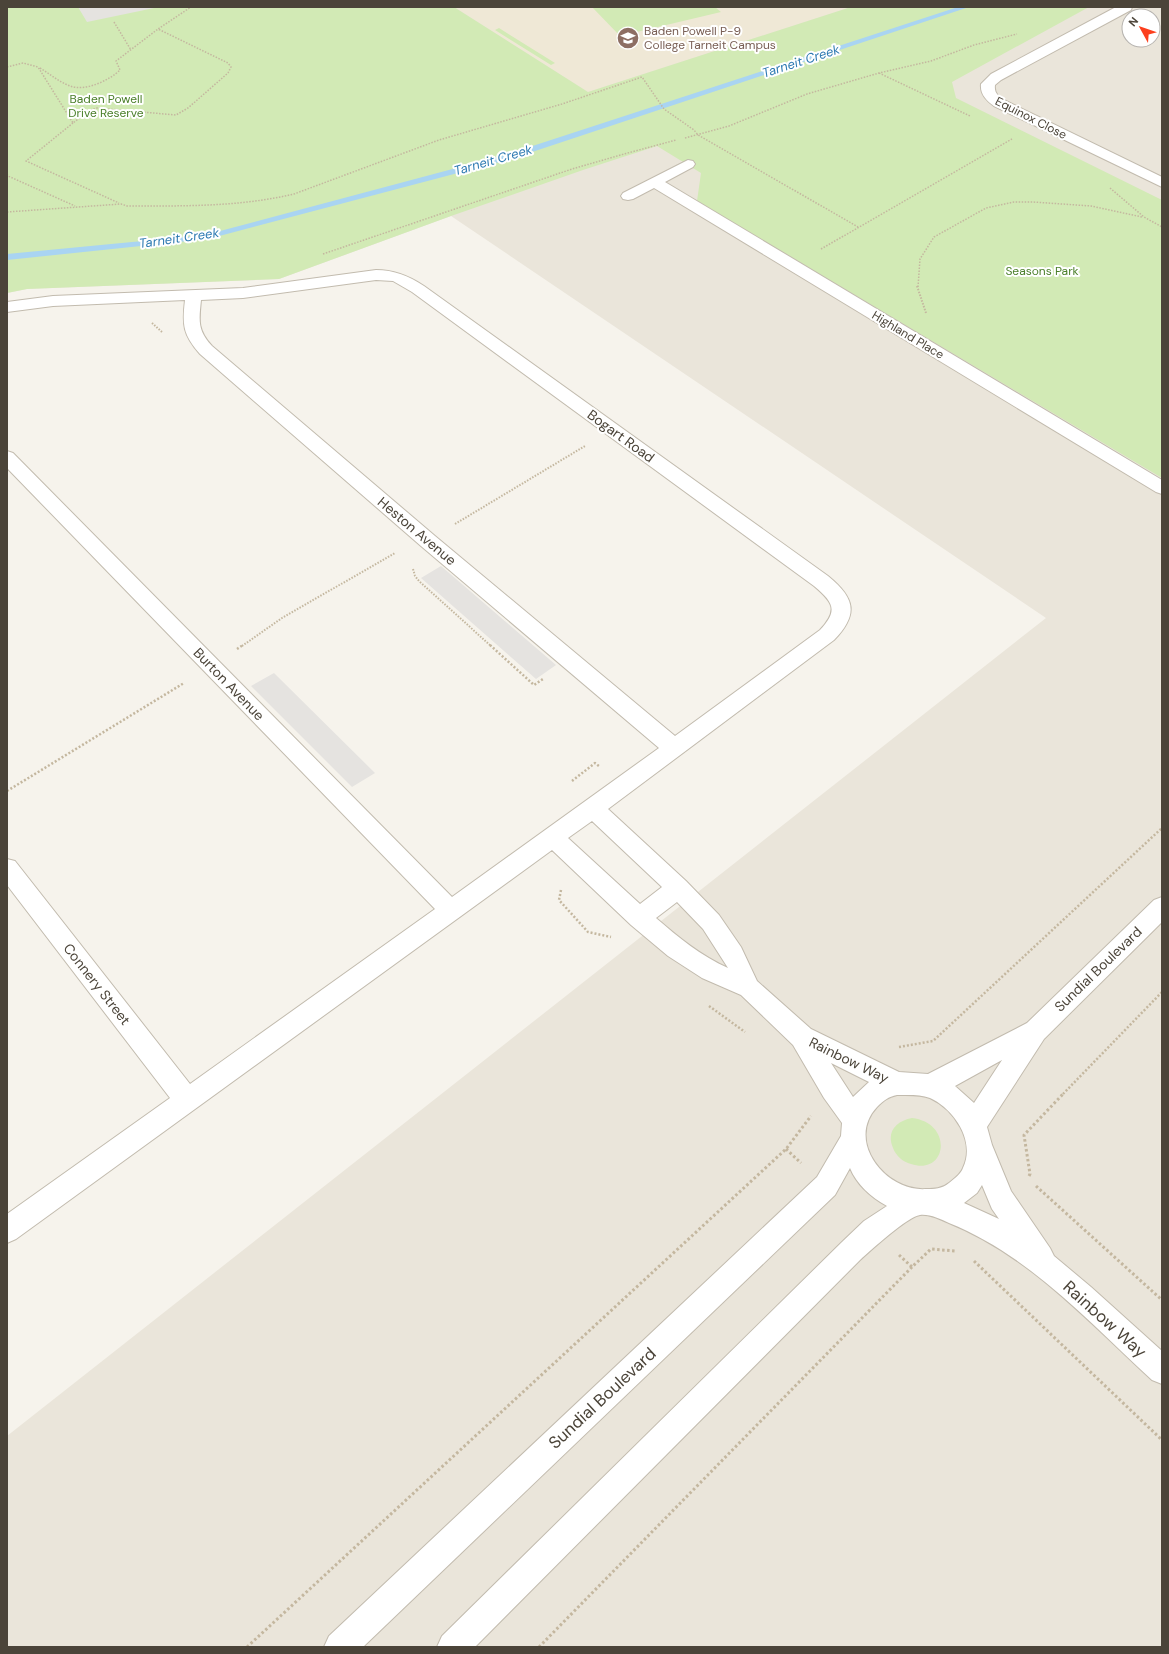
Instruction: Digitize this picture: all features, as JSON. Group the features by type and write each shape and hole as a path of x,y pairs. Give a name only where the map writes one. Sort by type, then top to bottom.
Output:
{"street":[{"name":"Equinox Close","path":"1126,7 996,77 988,84 988,93 999,103 1162,183"},
{"path":"628,196 688,164"},
{"name":"Highland Place","path":"654,182 1162,488"},
{"name":"Bogart Road","path":"193,296 271,290 385,274 399,277 414,285 832,590 839,600 842,608 841,618 837,626 827,635 674,748"},
{"path":"7,307 53,301 193,296"},
{"name":"Heston Avenue","path":"193,296 190,325 192,334 198,342 428,541 674,748"},
{"name":"Burton Avenue","path":"7,457 451,911"},
{"path":"7,1230 451,911 674,748"},
{"path":"593,808 678,888 711,922 733,954 749,988"},
{"path":"553,837 639,918 676,949 710,971 749,988"},
{"name":"Connery Street","path":"7,868 187,1100"},
{"path":"639,918 678,888"},
{"name":"Sundial Boulevard","path":"930,1086 1035,1031 1162,907"},
{"name":"Rainbow Way","path":"749,988 802,1038 833,1090 853,1130"},
{"name":"Sundial Boulevard","path":"977,1136 1035,1031"},
{"name":"Rainbow Way","path":"802,1038 897,1083"},
{"path":"453,1647 873,1230 923,1202 951,1197 967,1185 978,1167 977,1136 963,1108 948,1095 930,1086 913,1083 897,1083 878,1090 863,1102 853,1130 857,1158 866,1174 880,1188 897,1197 923,1202"},
{"name":"Sundial Boulevard","path":"340,1647 826,1186 853,1130"},
{"name":"Rainbow Way","path":"977,1136 1001,1200 1049,1268"},
{"name":"Rainbow Way","path":"923,1202 973,1220 995,1231 1049,1268 1162,1370"}],"path":[{"path":"7,67 22,63 29,63 72,87 79,88 111,78 117,75 120,70 116,61 158,29 191,7"},
{"path":"114,22 131,50"},
{"path":"158,29 228,62 231,67 228,73 176,115 97,108 90,110 26,161 128,206 236,204 275,199 294,194 439,140 562,104 642,77 664,109 694,130 698,135 858,227"},
{"path":"684,138 746,120 807,94 879,72 931,61 974,45 1018,33"},
{"path":"38,67 73,123"},
{"path":"819,250 1014,138"},
{"path":"317,256 368,237 438,215 585,164 677,139"},
{"path":"7,174 8,176 76,207"},
{"path":"928,318 917,285 920,259 934,237 986,208 1014,202 1033,202 1090,206 1144,217"},
{"path":"7,212 121,204"},
{"path":"7,791 212,667 282,618 381,560 428,541 612,429"},
{"path":"860,1065 879,1051 933,1041 1162,828"},
{"path":"1162,992 1024,1135 1030,1174 1027,1178 1162,1300"},
{"path":"247,1647 786,1149 815,1110 833,1090"},
{"path":"786,1149 826,1186"},
{"path":"953,1251 973,1220"},
{"path":"873,1230 912,1267"},
{"path":"539,1647 931,1249 959,1252"},
{"path":"970,1258 1162,1440"}],"shaded area":[{"path":"7,7 1162,7 1162,1647 7,1647 7,1436 1046,618 451,216 279,279 27,289 7,293"},
{"path":"78,7 159,7 87,22"},
{"name":"Baden Powell P-9 College Tarneit Campus","path":"454,7 851,7 588,92"},
{"path":"441,566 556,665 536,679 421,578"},
{"path":"274,673 375,773 352,787 251,686"}],"green space":[{"path":"7,7 454,7 588,92 851,7 1089,7 952,82 956,98 1162,200 1162,478 697,201 701,173 657,146 451,216 279,279 27,289 7,293"},
{"path":"592,7 715,7 721,12 620,36"},
{"path":"499,28 555,63 551,65 495,30"},
{"path":"912,1118 925,1122 935,1129 940,1138 941,1147 938,1156 932,1163 923,1166 905,1162 896,1154 891,1142 894,1128 906,1119"}],"waterway":[{"name":"Tarneit Creek","path":"7,257 205,237 508,157 965,7"}],"place":[{"name":"Baden Powell P-9 College Tarneit Campus","path":"628,38"}],"park label":[{"name":"Baden Powell Drive Reserve","path":"106,106"},
{"name":"Seasons Park","path":"1042,271"}]}
